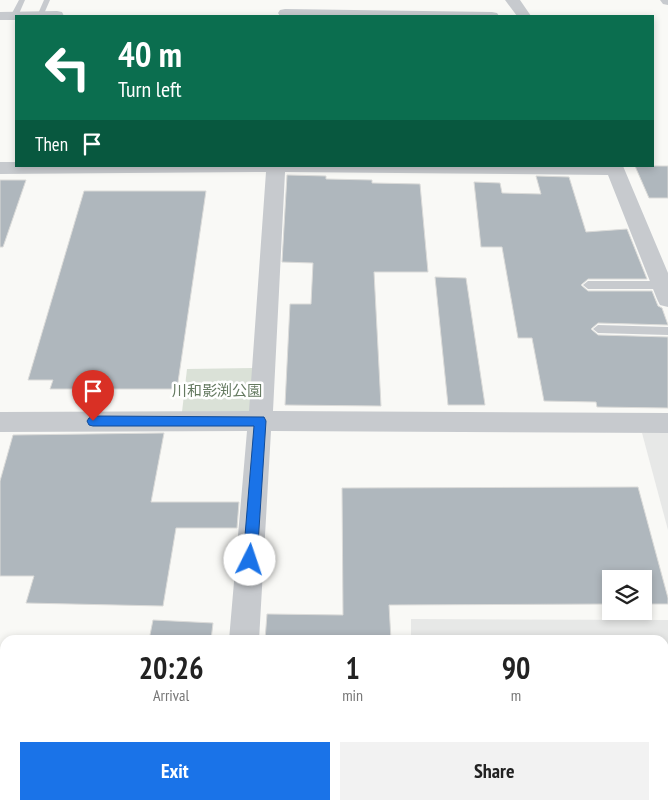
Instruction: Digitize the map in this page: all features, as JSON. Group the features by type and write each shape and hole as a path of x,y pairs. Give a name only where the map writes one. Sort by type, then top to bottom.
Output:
{"street":[{"path":"512,0 523,15"},
{"path":"285,10 458,15"},
{"path":"7,15 57,15"},
{"path":"0,168 138,167"},
{"path":"244,635 276,167"},
{"path":"445,167 614,168 665,292"},
{"path":"0,422 668,423"}],"lane":[{"path":"7,15 22,0"},
{"path":"40,15 48,0"},
{"path":"588,285 665,292"},
{"path":"598,329 668,331"}],"shaded area":[{"path":"668,432 668,530 642,433"},
{"path":"411,619 668,620 668,635 411,635"}],"green space":[{"name":"川和影渕公園","path":"253,368 251,411 182,412 187,369"}],"building":[{"path":"668,166 668,198 649,198 635,167"},
{"path":"287,175 326,176 326,179 372,180 372,183 420,184 428,272 374,272 381,406 285,405 290,304 311,304 313,263 282,262"},
{"path":"536,176 569,177 586,232 627,229 647,279 588,279 581,285 588,291 652,291 658,306 662,308 668,325 598,323 591,329 598,335 668,337 668,408 597,407 596,402 544,401 532,338 518,338 502,247 481,247 474,182 500,183 502,193 541,194"},
{"path":"0,180 26,180 3,247 0,247"},
{"path":"84,191 206,191 177,389 50,389 53,380 28,380"},
{"path":"435,277 466,278 485,405 448,405"},
{"path":"164,433 151,502 239,502 237,528 176,528 163,606 26,603 34,576 0,576 0,481 13,435"},
{"path":"638,487 668,598 668,604 652,604 652,570 602,570 602,604 389,605 391,635 265,635 267,614 343,615 342,488"},
{"path":"153,620 213,623 212,635 150,635"}],"route":[{"path":"93,421 260,421 250,560"}]}
